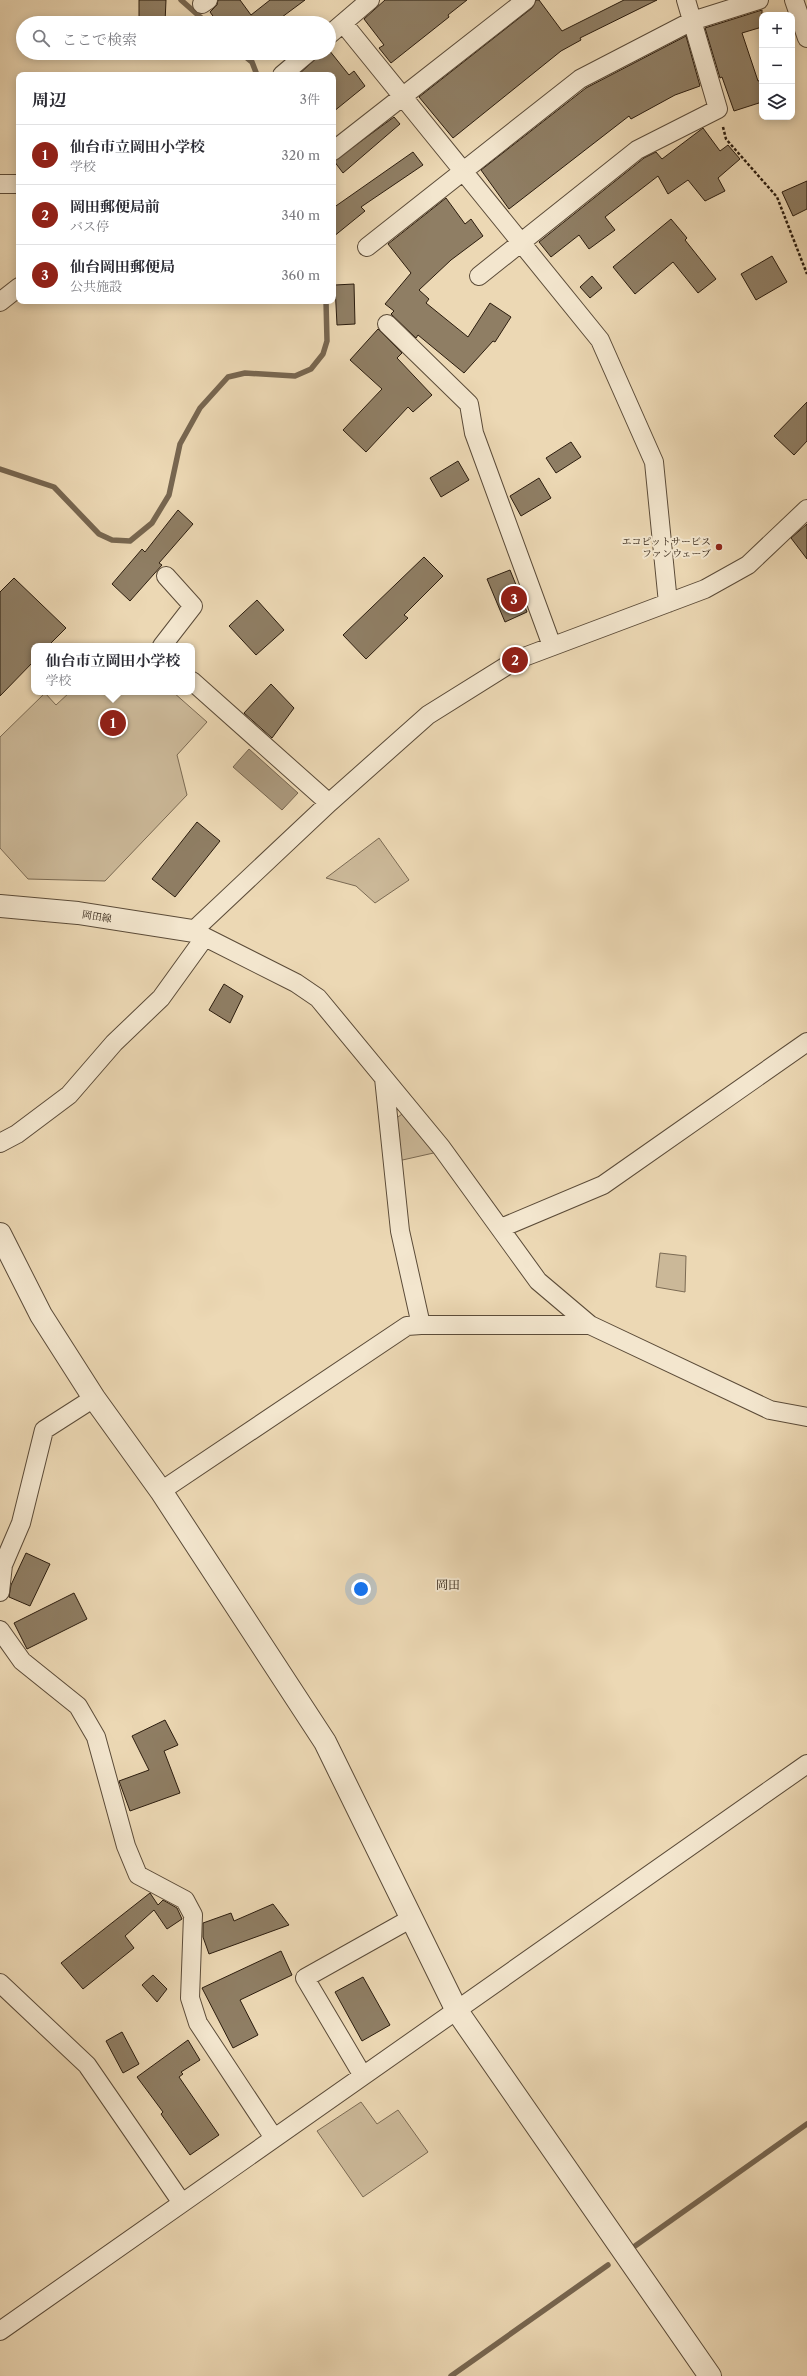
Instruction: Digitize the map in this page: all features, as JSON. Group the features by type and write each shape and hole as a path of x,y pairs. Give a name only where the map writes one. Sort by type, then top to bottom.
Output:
{"street":[{"path":"336,29 370,0"},
{"path":"336,148 526,0"},
{"path":"479,276 638,150 718,109 686,0"},
{"path":"367,247 580,79 692,21 759,0"},
{"path":"794,0 807,38"},
{"path":"343,23 600,340 654,462 668,603"},
{"path":"286,72 300,60"},
{"path":"0,184 16,184"},
{"path":"0,302 16,289"},
{"path":"387,324 469,404 474,433 552,646"},
{"path":"0,1142 17,1134 69,1095 114,1043 161,998 199,934 329,803 428,715 516,660 705,589 748,565 807,510"},
{"path":"164,643 194,606 166,576"},
{"path":"195,684 329,803"},
{"name":"岡田線","path":"0,906 78,913 199,934"},
{"path":"199,934 296,983 318,998 441,1147 538,1281 590,1326 770,1410 807,1417"},
{"path":"501,1228 603,1185 807,1042"},
{"path":"384,1078 400,1231 421,1325"},
{"path":"0,1234 41,1315 94,1398 161,1491 325,1742 457,2011 710,2376"},
{"path":"161,1491 407,1326 590,1326"},
{"path":"0,1592 3,1565 21,1523 44,1430 94,1398"},
{"path":"0,1630 22,1661 78,1706 96,1737 126,1846 138,1875 185,1900 193,1915 190,1998 198,2023 274,2138"},
{"path":"0,2331 807,1764"},
{"path":"363,2076 305,1978 412,1918"},
{"path":"0,1983 87,2065 182,2203"}],"path":[{"path":"718,109 726,139 777,197 807,274"}],"shaded area":[{"path":"43,695 47,695 56,705 67,695 176,695 207,722 177,755 187,795 105,881 28,879 0,848 0,737"},
{"path":"249,749 298,793 282,810 233,767"},
{"path":"379,838 409,880 375,903 356,886 326,878"},
{"path":"402,1114 438,1152 398,1161 394,1120"},
{"path":"660,1253 686,1256 685,1292 656,1287"},
{"path":"361,2102 377,2124 398,2110 428,2152 363,2197 317,2131"}],"building":[{"path":"139,0 166,0 165,16 139,16"},
{"path":"218,0 240,0 251,15 270,0 305,0 283,16 213,16 210,12 217,5"},
{"path":"385,0 467,0 448,15 449,17 391,63 379,48 384,45 364,19"},
{"path":"536,0 539,0 562,31 624,0 657,0 580,38 581,40 561,51 453,138 419,97 532,8"},
{"path":"762,10 762,12 759,12 759,28 742,33 759,81 759,103 734,111 722,77 720,78 705,28"},
{"path":"686,36 700,86 675,95 631,119 629,116 509,209 481,170 586,88"},
{"path":"336,59 349,75 354,71 365,86 336,110 336,72 301,72 314,60 336,60"},
{"path":"394,117 400,124 343,173 336,164 336,160"},
{"path":"703,128 720,151 728,145 740,159 718,178 725,191 705,201 688,180 668,194 658,176 605,217 615,230 589,249 579,235 551,257 539,242 644,158 656,152 662,159"},
{"path":"413,152 423,165 361,207 365,211 336,235 336,206"},
{"path":"807,181 807,209 793,216 782,192"},
{"path":"446,198 465,224 471,219 483,236 451,260 419,290 429,299 426,303 468,337 490,303 511,317 495,342 493,341 464,373 418,335 416,338 391,314 394,311 385,304 411,273 388,244"},
{"path":"671,219 687,238 685,240 716,279 698,293 673,262 635,294 613,267"},
{"path":"772,256 787,282 756,300 741,274"},
{"path":"592,276 602,288 590,298 580,287"},
{"path":"354,284 355,324 337,325 336,285"},
{"path":"378,329 402,353 397,358 432,395 413,412 408,407 366,452 343,430 382,389 350,360"},
{"path":"807,402 807,441 794,455 774,436"},
{"path":"571,442 581,457 556,473 546,458"},
{"path":"458,461 469,480 441,497 430,478"},
{"path":"539,478 551,498 521,516 510,496"},
{"path":"178,510 193,524 159,563 162,565 130,601 112,584 142,549 145,552"},
{"path":"807,524 807,559 791,538"},
{"path":"424,557 443,576 404,615 408,618 366,659 343,635"},
{"path":"510,570 527,612 505,622 487,579"},
{"path":"14,578 66,628 51,643 31,643 31,664 0,696 0,592"},
{"path":"257,600 284,630 256,655 229,626"},
{"path":"271,684 294,708 272,738 244,713"},
{"path":"197,822 220,841 175,897 152,879"},
{"path":"224,984 243,996 230,1023 209,1010"},
{"path":"26,1553 50,1564 30,1606 9,1597 11,1585"},
{"path":"74,1593 87,1619 27,1649 14,1623"},
{"path":"165,1720 178,1745 164,1751 180,1793 130,1811 119,1781 149,1770 132,1736"},
{"path":"150,1893 158,1905 163,1900 177,1908 182,1919 167,1929 154,1910 125,1936 134,1948 83,1989 61,1963"},
{"path":"273,1904 289,1925 209,1954 203,1937 203,1923 231,1913 234,1921"},
{"path":"281,1951 292,1975 240,2000 258,2035 233,2048 202,1988"},
{"path":"153,1975 167,1989 157,2002 142,1985"},
{"path":"363,1977 390,2025 362,2041 335,1992"},
{"path":"122,2032 139,2064 123,2073 106,2041"},
{"path":"188,2040 200,2060 181,2072 183,2074 179,2077 219,2135 190,2155 161,2114 163,2112 137,2077"}],"waterway":[{"path":"181,0 199,16"},
{"path":"250,60 252,62 256,72"},
{"path":"0,469 54,487 99,534 112,540 130,541 152,523 169,495 180,444 200,408 228,377 245,373 295,376 311,369 323,354 327,341 326,304"},
{"path":"635,2246 807,2124"},
{"path":"451,2376 608,2265"}],"place":[{"name":"エコピットサービス ファンウェーブ","path":"719,547"},
{"name":"仙台岡田郵便局","path":"514,599"},
{"name":"岡田郵便局前","path":"515,660"},
{"name":"仙台市立岡田小学校","path":"113,723"}],"district":[{"name":"岡田","path":"448,1585"}]}
